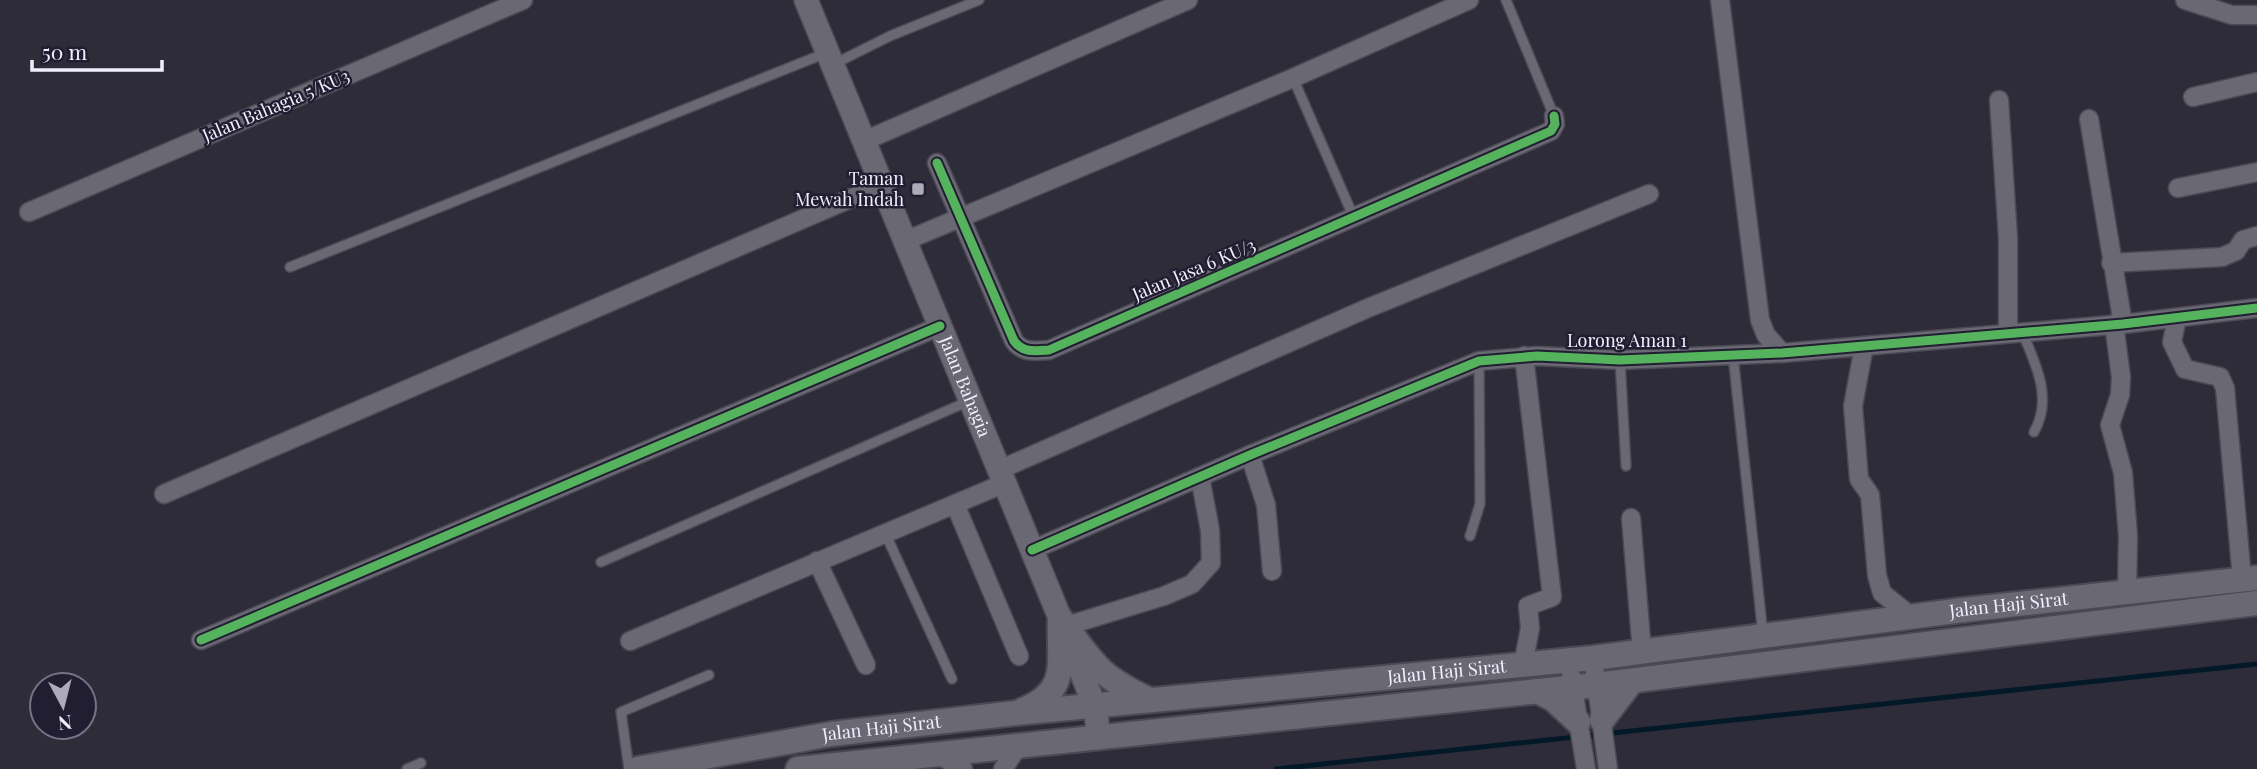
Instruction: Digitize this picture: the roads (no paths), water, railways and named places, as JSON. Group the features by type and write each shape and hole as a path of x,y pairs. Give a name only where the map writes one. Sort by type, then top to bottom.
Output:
{"main road":[{"name":"Jalan Haji Sirat","path":"637,769 831,734 1016,713 1154,702 1581,659 2249,578"},
{"name":"Jalan Haji Sirat","path":"798,769 1584,687 2257,603"},
{"path":"1063,622 1097,669 1116,684 1154,702"},
{"path":"1016,713 1045,701 1057,687 1063,622"},
{"path":"1537,691 1590,724 1632,681"}],"street":[{"name":"Jalan Bahagia 5/KU3","path":"29,212 523,0"},
{"name":"Jalan Bahagia","path":"806,0 1063,622 1095,706 1099,738"},
{"path":"864,141 1188,0"},
{"path":"905,241 1293,78 1469,0"},
{"path":"1720,0 1759,320 1766,335 1782,354"},
{"path":"2185,0 2232,15 2257,15"},
{"path":"2193,97 2257,82"},
{"path":"1999,100 2015,333"},
{"name":"Jalan Jasa 6 KU/3","path":"937,163 1014,341 1020,349 1049,350 1551,131 1554,116"},
{"path":"2090,119 2118,324 2121,386 2109,425 2123,473 2129,536 2127,592"},
{"path":"2178,188 2257,172"},
{"path":"164,494 882,185"},
{"path":"630,641 955,504 1002,477 1368,309 1649,194"},
{"path":"2111,262 2222,257 2236,251 2243,240 2257,236"},
{"name":"Lorong Aman 1","path":"1032,550 1250,455 1479,361 1524,356 1620,359 1782,354 2118,324 2257,308"},
{"path":"2177,318 2172,342 2185,369 2220,377 2225,388 2249,578"},
{"path":"201,640 940,326"},
{"path":"1864,346 1853,406 1859,479 1870,495 1877,575 1882,593 1912,617"},
{"path":"1523,665 1530,628 1528,606 1552,597 1524,356"},
{"path":"1250,455 1266,505 1272,571"},
{"path":"1063,622 1164,596 1192,584 1211,563 1210,530 1200,477"},
{"path":"955,504 1019,656"},
{"path":"1631,518 1643,652"},
{"path":"817,561 866,665"},
{"path":"1581,659 1590,724 1607,764"},
{"path":"1585,765 1590,724"},
{"path":"1003,769 1019,745"},
{"path":"937,754 962,769"}],"lane":[{"path":"289,267 979,0"},
{"name":"Jalan Jasa 6 KU/3","path":"1506,0 1554,116"},
{"path":"1293,78 1354,218"},
{"path":"2015,333 2035,360 2043,391 2042,414 2034,432"},
{"path":"1733,355 1763,636"},
{"path":"1620,359 1626,466"},
{"path":"1470,536 1480,504 1479,361"},
{"path":"600,562 971,401"},
{"path":"885,533 952,679"},
{"path":"629,769 621,712 709,675"},
{"path":"407,769 421,763"}],"waterway":[{"path":"1276,769 2257,664"}],"place":[{"name":"Taman Mewah Indah","path":"918,189"}]}
